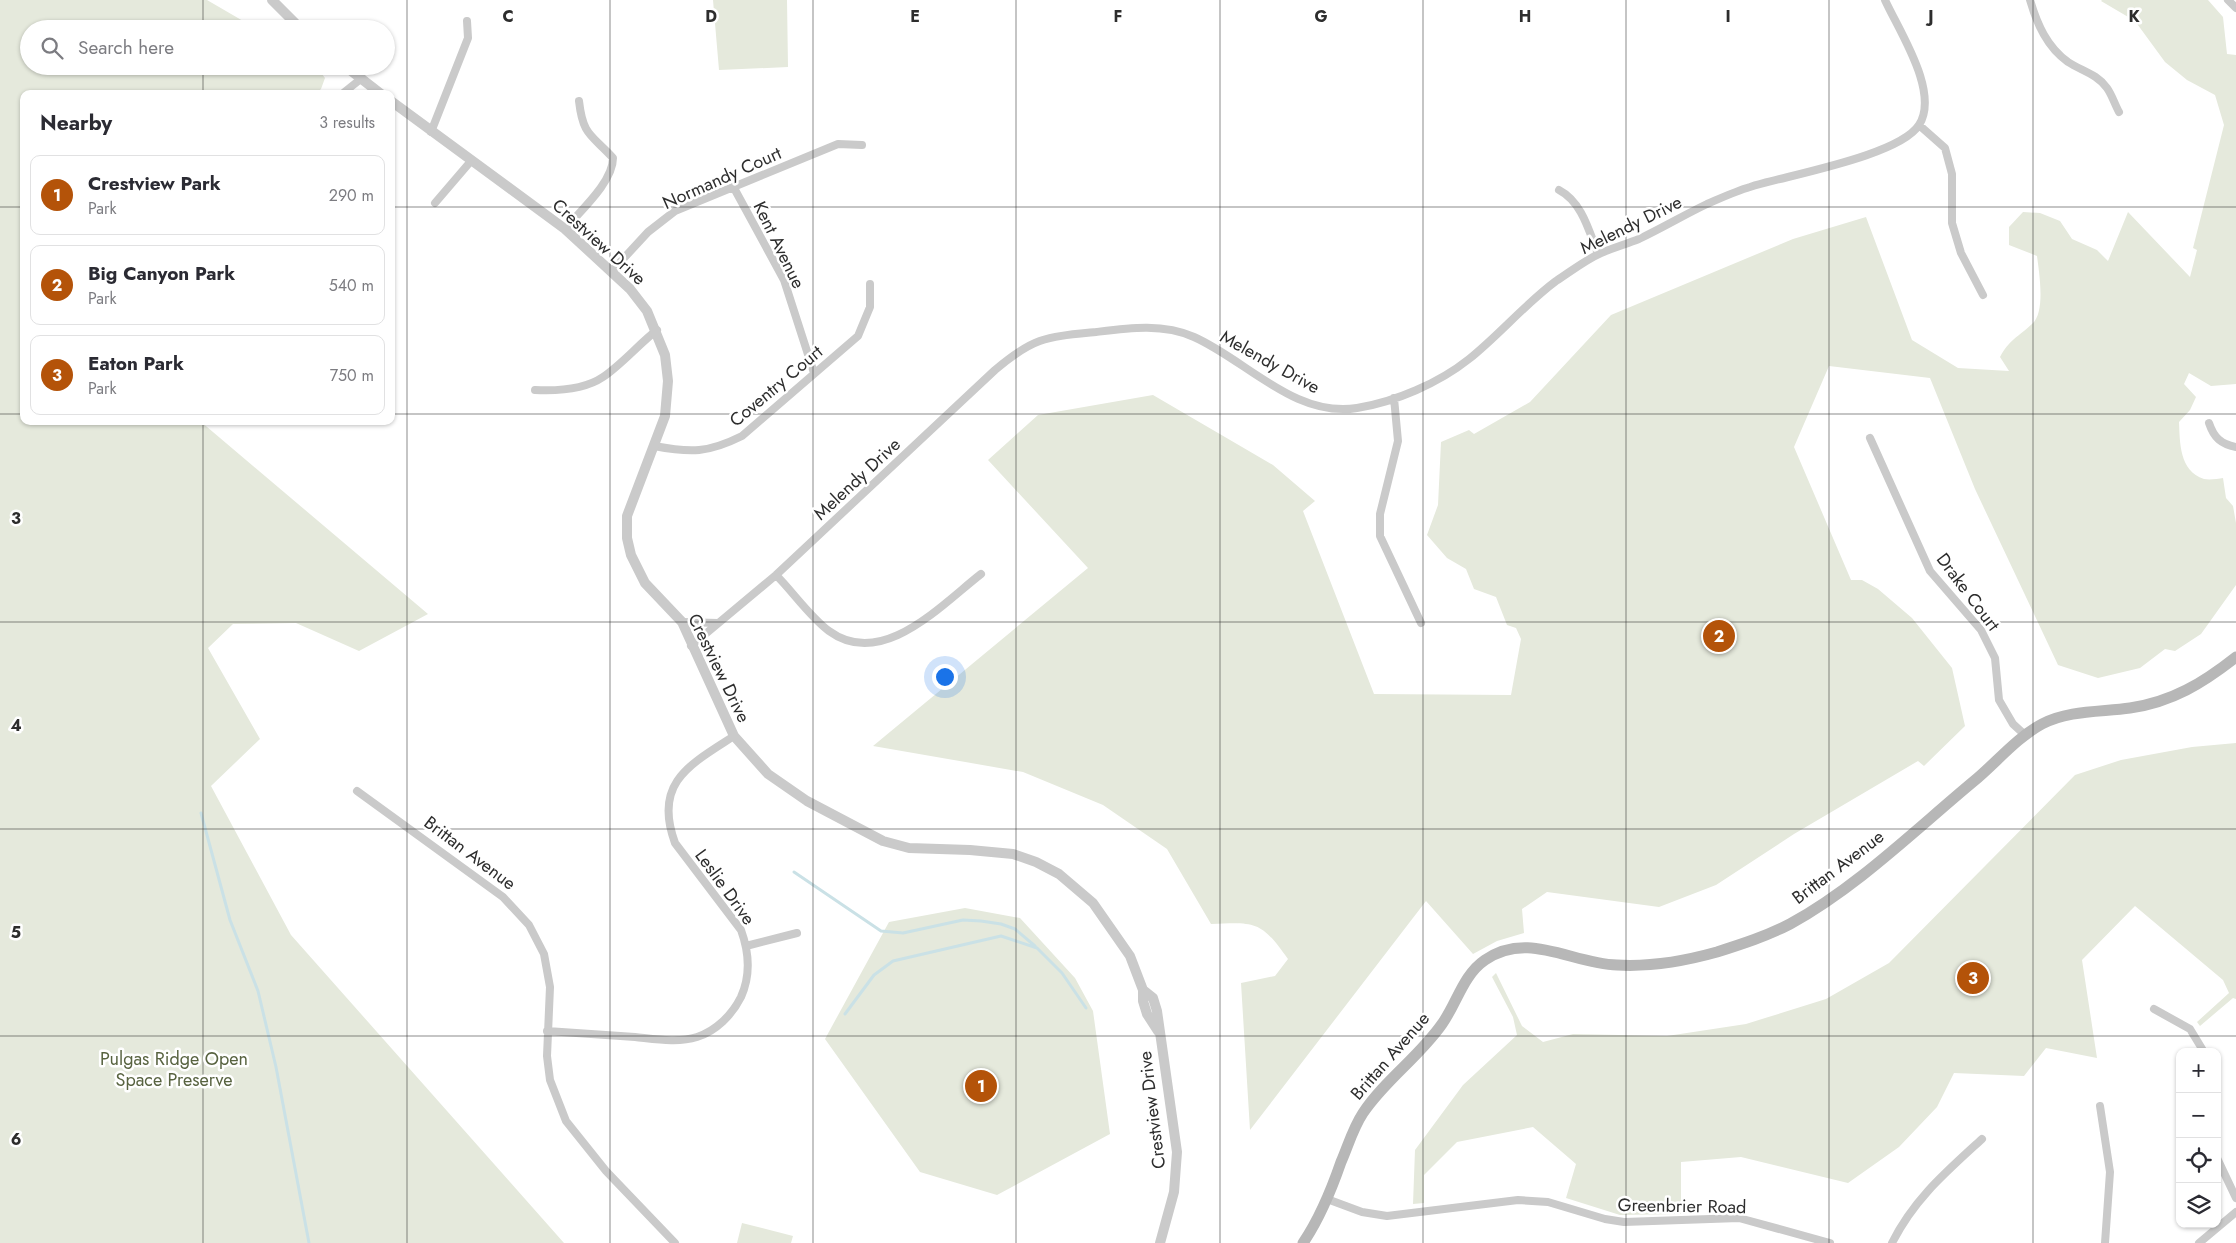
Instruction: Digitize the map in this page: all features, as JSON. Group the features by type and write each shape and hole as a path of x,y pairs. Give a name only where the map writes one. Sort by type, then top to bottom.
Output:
{"main road":[{"name":"Brittan Avenue","path":"1303,1243 1316,1223 1353,1132 1363,1113 1428,1043 1445,1020 1467,978 1487,958 1510,948 1524,946 1540,948 1603,964 1642,965 1686,960 1754,940 1788,925 1821,905 1848,885 1984,773 2025,735 2039,726 2056,718 2161,702 2191,690 2236,657"}],"street":[{"path":"272,0 293,20"},
{"path":"1885,0 1921,76 1925,103 1919,125 1945,148 1952,174 1952,223 1961,253 1983,294"},
{"path":"2030,0 2040,29 2047,40 2069,62 2092,74 2106,87 2119,112"},
{"path":"2228,0 2236,8"},
{"path":"431,132 468,38 467,21"},
{"path":"358,75 377,90"},
{"path":"347,90 362,78"},
{"path":"565,229 606,180 613,168 614,158 586,132 581,120 579,101"},
{"name":"Crestview Drive","path":"395,104 565,229 612,271 648,311 657,330 665,355 668,381 665,416 627,516 627,538 631,555 646,583 682,622 691,646 734,736 768,774 807,801 883,841 909,848 970,850 1013,854 1036,862 1058,874 1093,903 1130,956 1143,990 1153,998 1157,1011 1158,1031 1176,1152 1174,1192 1160,1243"},
{"name":"Melendy Drive","path":"691,646 776,575 995,370 1021,348 1049,336 1139,327 1167,329 1194,337 1294,396 1323,407 1356,408 1394,398 1433,382 1467,361 1554,283 1598,254 1638,239 1705,205 1748,187 1868,154 1899,143 1919,125"},
{"name":"Normandy Court","path":"612,271 648,232 675,211 838,144 862,145"},
{"path":"435,203 471,161"},
{"name":"Kent Avenue","path":"734,188 784,280 814,373"},
{"path":"1559,190 1567,194 1580,210 1598,254"},
{"name":"Coventry Court","path":"654,446 684,452 700,451 721,446 742,436 858,336 870,307 870,284"},
{"path":"534,390 556,391 584,385 603,377 657,330"},
{"path":"1394,398 1398,441 1380,514 1380,536 1422,623"},
{"path":"2209,423 2212,434 2224,445 2236,447"},
{"name":"Drake Court","path":"1870,438 1930,571 1981,630 1995,658 1999,700 2013,724 2025,735"},
{"path":"776,575 829,631 845,639 862,644 887,641 907,631 981,574"},
{"path":"682,622 718,623"},
{"name":"Leslie Drive","path":"547,1031 669,1040 696,1037 716,1027 736,1007 746,987 748,966 746,946 741,930 675,843 669,828 667,811 670,795 676,780 685,770 734,736"},
{"name":"Brittan Avenue","path":"357,791 503,898 529,925 544,954 550,987 547,1031 550,1080 566,1121 606,1171 674,1243"},
{"path":"746,946 797,933"},
{"path":"2154,1009 2190,1029 2202,1048"},
{"path":"2100,1106 2110,1172 2105,1243"},
{"path":"1892,1243 1931,1185 1982,1139"},
{"path":"2221,1166 2236,1198"},
{"name":"Greenbrier Road","path":"1327,1199 1362,1212 1387,1216 1518,1200 1548,1202 1605,1219 1624,1222 1739,1218 1830,1243"},
{"path":"2199,1243 2236,1212"}],"green space":[{"name":"Pulgas Ridge Open Space Preserve","path":"0,0 207,0 241,20 20,20 20,75 323,75 325,78 320,90 20,90 20,425 205,425 428,614 359,651 296,623 233,624 208,648 260,739 211,786 291,935 564,1243 0,1243"},
{"path":"713,0 787,0 788,67 719,70"},
{"path":"2102,0 2208,0 2223,17 2227,54 2236,55 2236,384 2211,386 2189,373 2184,384 2196,397 2190,410 2179,422 2182,455 2185,463 2190,470 2204,479 2223,478 2226,498 2233,506 2236,523 2236,585 2201,634 2175,651 2165,649 2140,668 2098,678 2058,665 1975,489 1930,378 1829,366 1794,447 1851,580 1862,580 1878,589 1912,618 1952,668 1965,726 1924,766 1918,761 1794,834 1716,885 1659,907 1547,892 1522,909 1524,933 1497,941 1473,954 1426,901 1250,1130 1241,983 1275,976 1288,959 1271,937 1256,926 1248,924 1211,924 1167,849 1103,805 1023,772 873,746 1088,568 988,460 1038,415 1153,395 1273,465 1315,501 1303,511 1374,694 1511,695 1521,639 1516,628 1507,625 1496,597 1474,589 1466,569 1447,558 1427,535 1438,505 1441,442 1469,430 1474,434 1530,402 1611,315 1793,239 1866,217 1912,340 1958,368 2009,371 2000,357 2010,343 2032,324 2039,311 2040,301 2037,256 2009,245 2009,227 2023,212 2040,213 2060,221 2072,239 2097,250 2108,261 2128,212 2190,277 2197,250 2193,248 2224,125 2215,95 2187,80 2165,62 2135,21"},
{"path":"2236,743 2236,999 2233,998 2200,1026 2197,1022 2229,993 2223,980 2135,906 2082,960 2097,1058 2046,1048 2024,1076 1954,1073 1937,1107 1899,1147 1848,1183 1741,1157 1681,1162 1681,1214 1620,1215 1566,1198 1576,1164 1533,1127 1457,1142 1424,1175 1424,1203 1413,1204 1415,1150 1463,1085 1517,1035 1513,1017 1492,977 1496,973 1522,1026 1543,1042 1573,1034 1667,1036 1746,1024 1826,999 1889,963 2075,775 2121,760 2192,747"},
{"path":"965,908 1020,918 1075,978 1093,1011 1110,1134 997,1195 920,1172 825,1039 889,922"},
{"path":"742,1223 793,1236 791,1243 737,1243"}],"waterway":[{"path":"201,813 230,920 258,991 276,1067 309,1243"},
{"path":"794,872 881,931 903,933 963,920 981,921 1001,924 1015,929 1035,946"},
{"path":"845,1014 874,975 893,961 1001,936 1037,948 1062,973 1086,1008"}],"place":[{"name":"Big Canyon Park","path":"1719,636"},
{"name":"Eaton Park","path":"1973,978"},
{"name":"Crestview Park","path":"981,1086"}]}
